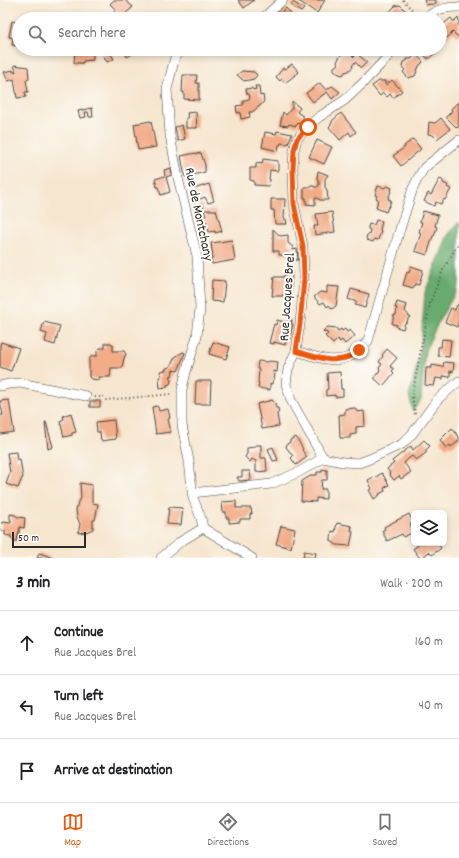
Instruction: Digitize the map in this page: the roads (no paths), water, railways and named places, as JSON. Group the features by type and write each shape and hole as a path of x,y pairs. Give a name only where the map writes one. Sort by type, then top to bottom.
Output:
{"street":[{"path":"270,12 283,0"},
{"path":"434,12 449,7 459,7"},
{"name":"Rue de Montchany","path":"176,56 167,89 170,135 178,178 197,256 200,308 197,336 182,390 182,425 189,461 193,498 201,518 203,528"},
{"name":"Rue Jacques Brel","path":"323,458 291,400 286,384 288,369 296,351 304,279 303,246 294,204 294,150 297,139 308,127 319,117 345,100 388,56"},
{"name":"Rue Jacques Brel","path":"296,351 322,359 338,360 350,357 368,341 400,229 415,183 424,168 459,140"},
{"path":"192,493 271,484 299,472 323,458 343,462 359,463 372,458 402,444 412,434 438,399 459,381"},
{"path":"0,386 20,383 86,396"},
{"path":"160,558 180,542 203,528 252,558"}]}
